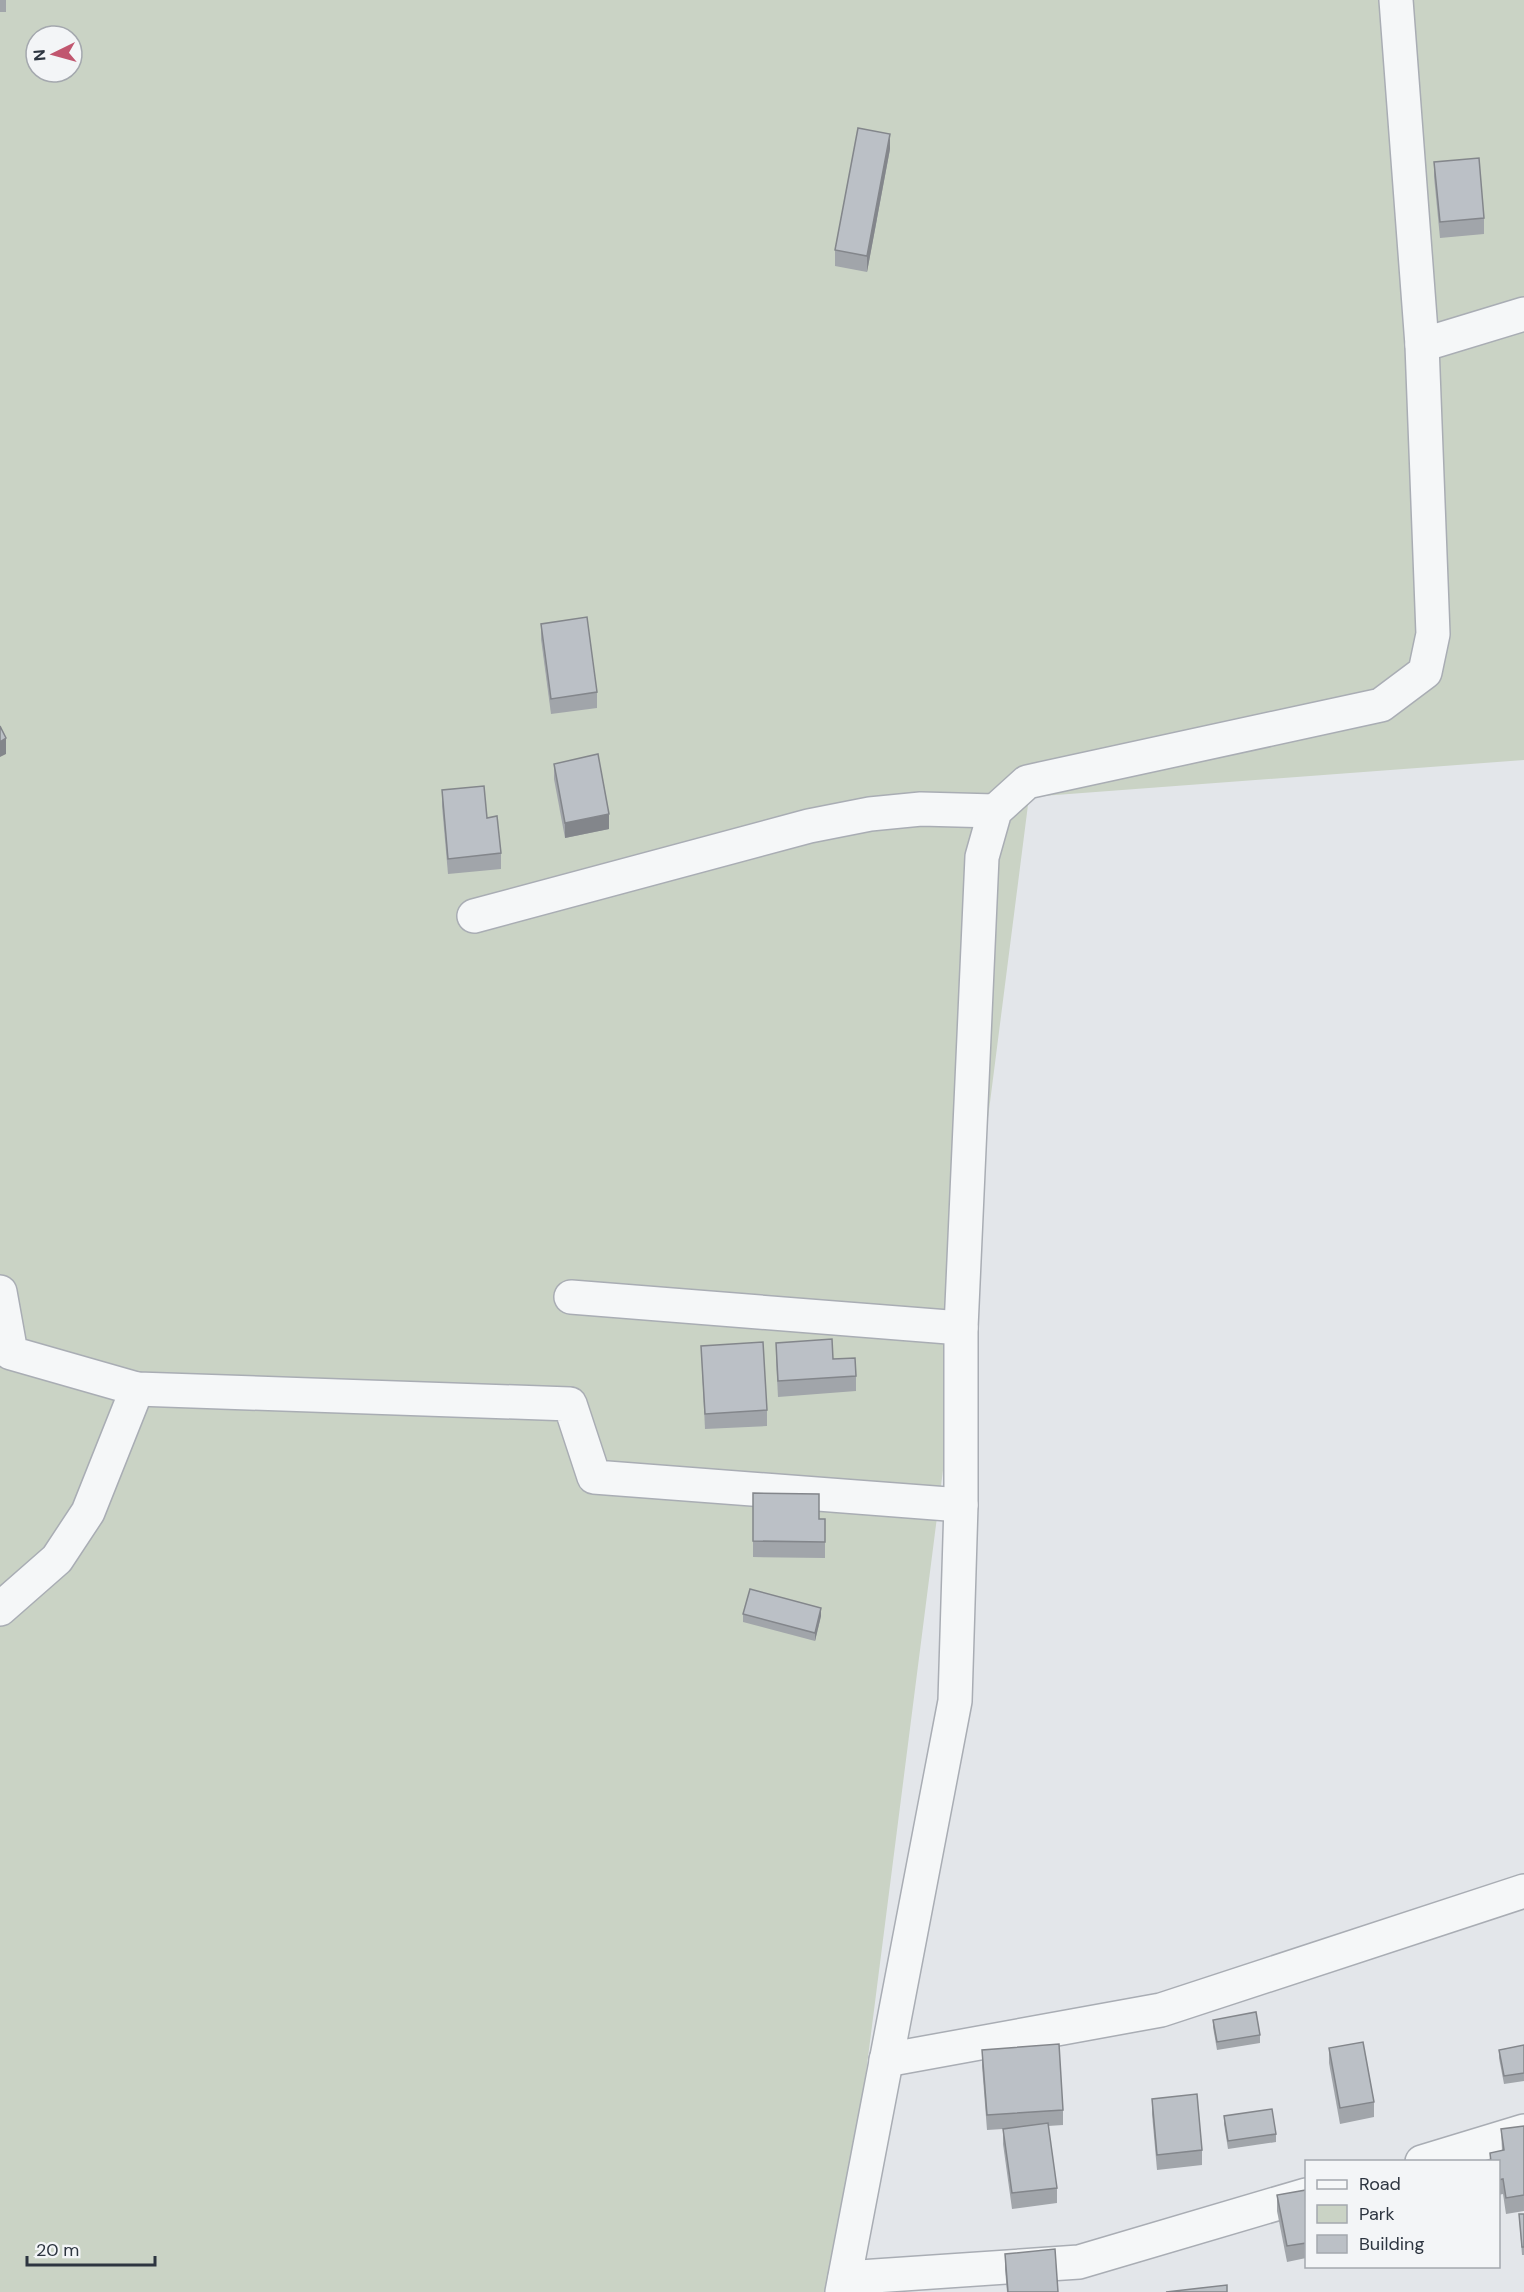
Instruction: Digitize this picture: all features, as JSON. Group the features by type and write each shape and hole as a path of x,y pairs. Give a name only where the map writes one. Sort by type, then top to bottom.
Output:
{"street":[{"path":"1305,2195 1079,2262 843,2285 955,1701 961,1505 962,1328 982,857 995,811 1027,782 1381,705 1425,672 1433,634 1422,345 1396,0"},
{"path":"1422,345 1524,314"},
{"path":"474,916 809,826 860,816 921,809 995,811"},
{"path":"0,1292 11,1353 137,1389 570,1404 594,1477 961,1505"},
{"path":"571,1296 962,1328"},
{"path":"0,1609 57,1559 87,1512 137,1389"},
{"path":"886,2060 1161,2010 1524,1891"},
{"path":"1429,2160 1524,2132"}],"green space":[{"path":"0,0 1524,0 1524,760 1029,797 838,2292 0,2292"}],"building":[{"path":"858,128 890,134 867,256 835,250"},
{"path":"1479,158 1484,218 1440,222 1434,162"},
{"path":"587,617 597,692 551,699 541,624"},
{"path":"0,726 6,738 0,742"},
{"path":"598,754 609,814 565,823 554,764"},
{"path":"484,786 487,818 497,816 501,853 448,859 442,790"},
{"path":"832,1339 833,1359 855,1358 856,1376 778,1381 776,1343"},
{"path":"763,1342 767,1410 705,1414 701,1346"},
{"path":"753,1493 819,1494 819,1519 825,1519 825,1542 753,1541"},
{"path":"750,1589 821,1608 815,1633 743,1614"},
{"path":"1256,2012 1260,2035 1217,2042 1213,2020"},
{"path":"1363,2042 1374,2102 1340,2108 1329,2048"},
{"path":"1059,2044 1063,2110 987,2115 982,2050"},
{"path":"1524,2045 1524,2073 1504,2076 1499,2050"},
{"path":"1197,2094 1202,2150 1157,2155 1152,2099"},
{"path":"1272,2109 1276,2134 1228,2141 1224,2116"},
{"path":"1048,2123 1057,2188 1012,2193 1003,2129"},
{"path":"1524,2126 1524,2195 1506,2198 1503,2179 1500,2180 1500,2160 1491,2160 1490,2153 1504,2150 1501,2129"},
{"path":"1305,2190 1305,2243 1287,2246 1277,2195"},
{"path":"1519,2214 1524,2214 1524,2247 1522,2247"},
{"path":"1055,2249 1058,2292 1008,2292 1005,2254"},
{"path":"1227,2285 1227,2292 1166,2292"}]}
